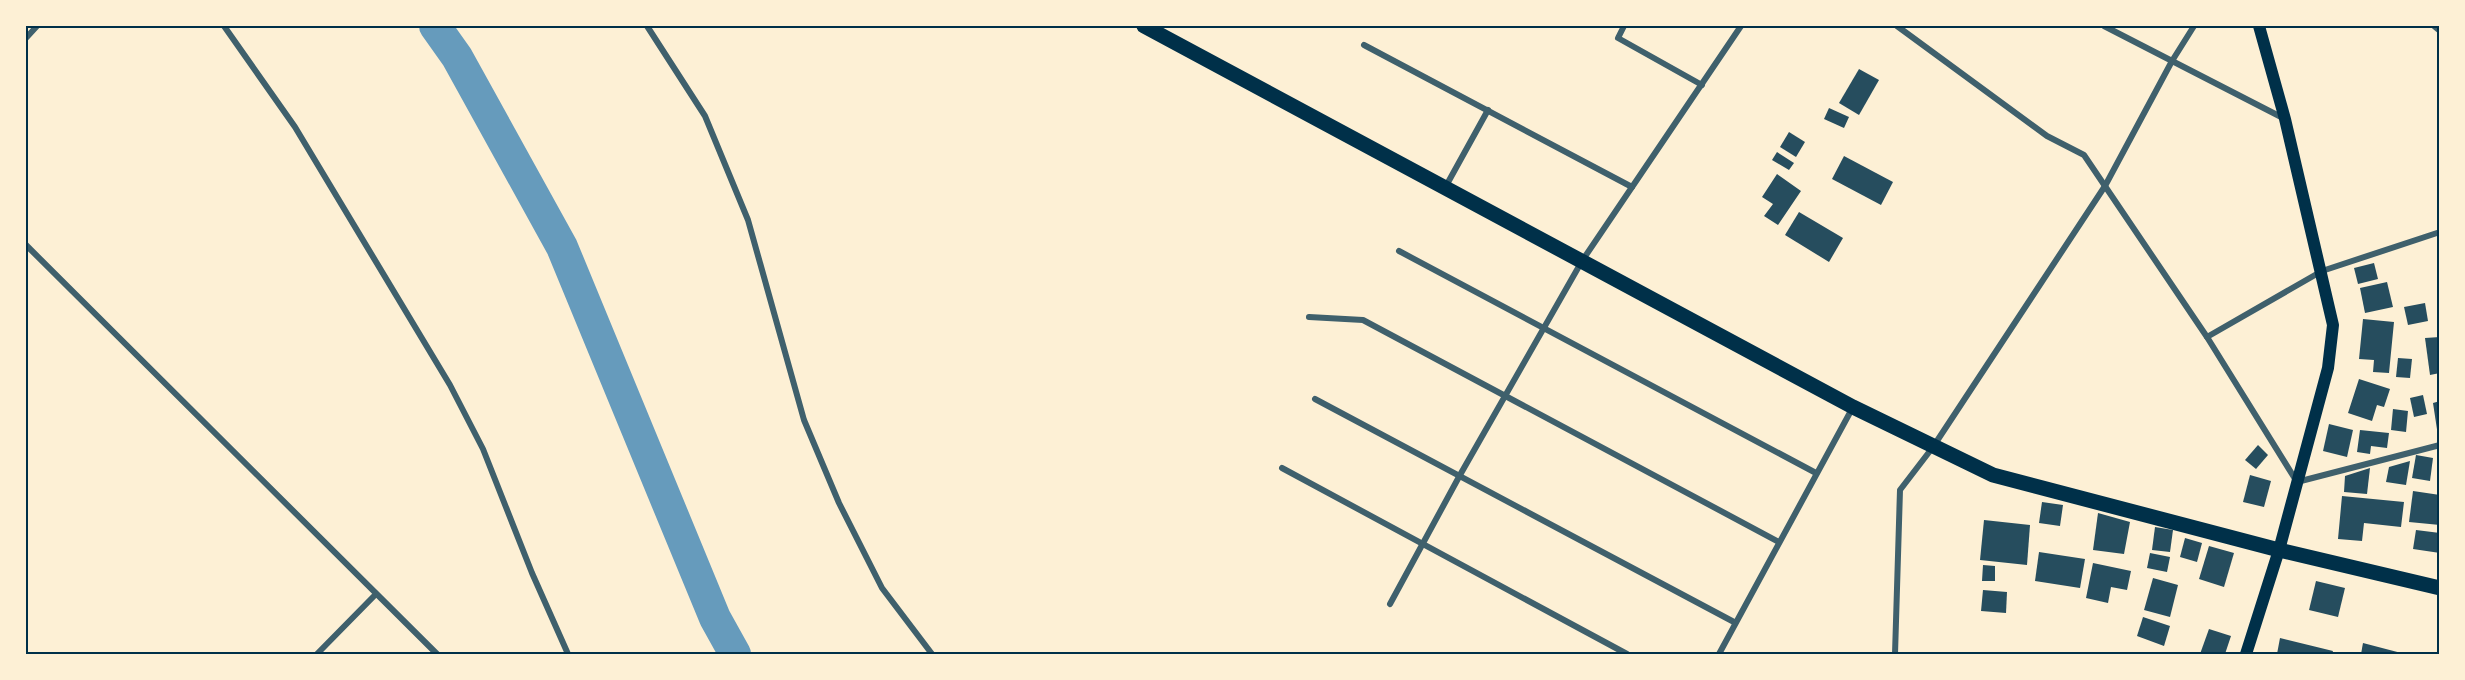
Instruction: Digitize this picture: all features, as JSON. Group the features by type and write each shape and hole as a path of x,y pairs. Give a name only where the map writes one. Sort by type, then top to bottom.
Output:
{"main road":[{"path":"1145,26 1853,407 1993,475 2023,485 2278,550 2439,588"},
{"path":"2246,654 2278,550 2328,368 2333,325 2285,119 2259,26"}],"street":[{"path":"26,38 38,26"},
{"path":"224,26 295,127 450,385 483,448 532,573 568,654"},
{"path":"647,26 705,116 748,220 804,420 839,503 882,588 932,654"},
{"path":"1624,26 1618,38 1702,85"},
{"path":"1390,604 1460,475 1582,261 1741,26"},
{"path":"1897,26 2047,136 2084,154 2207,337 2297,482 2439,445"},
{"path":"2104,26 2285,119"},
{"path":"1895,654 1900,490 1933,447 2105,186 2172,61 2194,26"},
{"path":"2434,26 2439,31"},
{"path":"1364,45 1632,187"},
{"path":"1446,187 1488,110"},
{"path":"2207,337 2322,271 2439,232"},
{"path":"26,245 375,595 437,654"},
{"path":"1399,252 1816,473"},
{"path":"1309,317 1363,320 1779,542"},
{"path":"1315,399 1734,622"},
{"path":"1719,654 1734,622 1853,407"},
{"path":"1282,468 1627,654"},
{"path":"317,654 375,595"}],"building":[{"path":"1859,69 1879,80 1859,115 1839,103"},
{"path":"1829,108 1849,117 1844,128 1824,119"},
{"path":"1789,132 1805,142 1796,157 1780,147"},
{"path":"1777,152 1794,163 1789,170 1772,160"},
{"path":"1844,156 1893,182 1881,205 1832,179"},
{"path":"1777,174 1801,191 1778,225 1764,216 1773,204 1762,197"},
{"path":"1799,212 1843,238 1829,262 1785,235"},
{"path":"2374,263 2378,279 2358,284 2354,268"},
{"path":"2387,282 2393,307 2365,313 2360,288"},
{"path":"2425,303 2428,321 2408,325 2404,307"},
{"path":"2363,319 2394,322 2389,373 2373,372 2374,360 2359,359"},
{"path":"2440,337 2440,373 2430,375 2425,338"},
{"path":"2398,358 2412,359 2410,378 2396,377"},
{"path":"2359,379 2390,389 2384,407 2377,405 2372,421 2348,413"},
{"path":"2423,395 2427,414 2414,417 2410,398"},
{"path":"2440,401 2440,436 2438,436 2433,403"},
{"path":"2393,409 2408,411 2406,432 2391,430"},
{"path":"2329,424 2353,430 2347,457 2323,451"},
{"path":"2360,430 2389,433 2387,448 2371,446 2370,454 2357,452"},
{"path":"2258,445 2268,455 2256,469 2245,460"},
{"path":"2416,455 2433,458 2430,481 2412,478"},
{"path":"2410,461 2406,485 2386,482 2389,467"},
{"path":"2370,468 2367,494 2344,492 2345,476"},
{"path":"2250,475 2271,481 2264,507 2243,502"},
{"path":"2413,491 2440,495 2440,525 2409,522"},
{"path":"2342,496 2404,502 2401,527 2364,523 2362,541 2338,539"},
{"path":"2042,502 2063,505 2060,526 2039,523"},
{"path":"2098,513 2130,522 2124,554 2093,550"},
{"path":"1984,520 2030,525 2027,565 1980,560"},
{"path":"2155,527 2173,530 2170,552 2152,550"},
{"path":"2416,530 2440,533 2440,553 2413,549"},
{"path":"2185,538 2202,543 2197,562 2180,557"},
{"path":"2209,546 2234,553 2224,587 2199,579"},
{"path":"2039,552 2085,559 2080,588 2035,581"},
{"path":"2150,553 2170,557 2167,572 2147,568"},
{"path":"2093,563 2131,571 2127,590 2111,587 2108,603 2086,598"},
{"path":"1983,565 1995,566 1995,581 1982,581"},
{"path":"2153,578 2178,585 2170,617 2144,610"},
{"path":"2316,581 2345,588 2338,617 2309,610"},
{"path":"1983,590 2007,592 2006,613 1981,611"},
{"path":"2143,617 2170,626 2164,646 2137,636"},
{"path":"2209,629 2231,636 2225,654 2200,654"},
{"path":"2280,638 2333,651 2332,654 2277,654"},
{"path":"2363,643 2405,654 2361,654"}],"waterway":[{"path":"435,26 457,57 562,247 715,618 735,654"}]}
